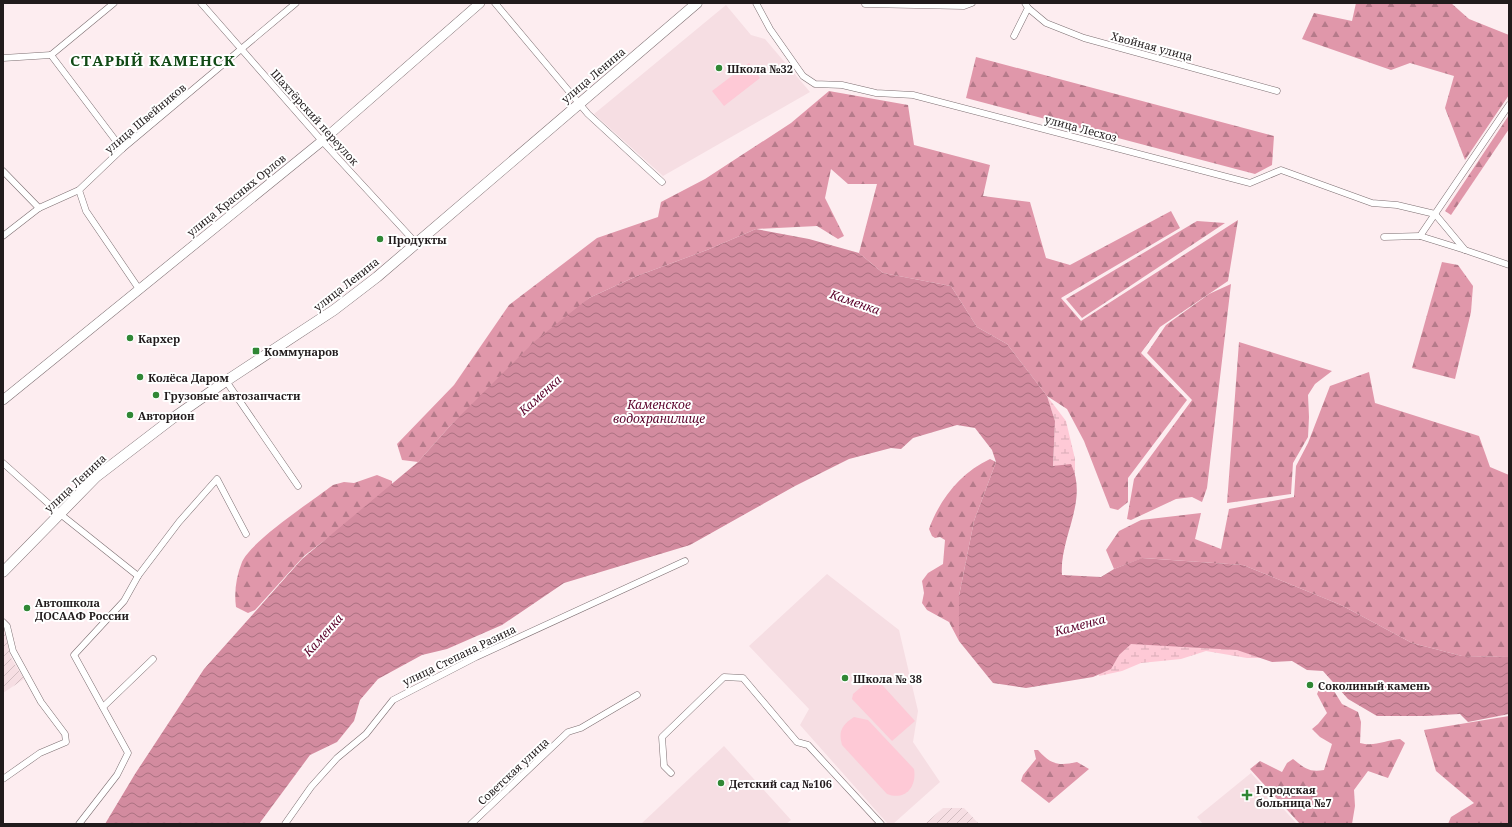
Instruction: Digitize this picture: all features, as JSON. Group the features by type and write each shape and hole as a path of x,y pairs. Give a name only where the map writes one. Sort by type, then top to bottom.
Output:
{"main road":[{"name":"улица Ленина","path":"3,572 59,513 96,477 173,418 226,381 334,310 376,278 697,3"}],"street":[{"path":"3,58 51,55 114,3"},
{"name":"Шахтёрский переулок","path":"201,3 322,142 416,243"},
{"name":"улица Швейников","path":"3,236 39,208 79,190 122,150 296,3"},
{"name":"улица Красных Орлов","path":"3,400 322,142 480,3"},
{"path":"495,3 588,114 662,182"},
{"name":"улица Лесхоз","path":"756,3 770,29 803,76 815,84 842,85 876,93 913,95 1250,183 1280,170 1372,203 1397,205 1435,214"},
{"path":"865,4 964,6 972,3"},
{"path":"1014,36 1027,6"},
{"name":"Хвойная улица","path":"1027,6 1046,23 1084,38 1277,91"},
{"path":"51,55 122,150"},
{"path":"1420,236 1509,105"},
{"path":"3,172 39,208"},
{"path":"79,190 86,211 139,289"},
{"path":"1435,214 1465,250"},
{"path":"1384,237 1420,236 1509,265"},
{"path":"226,381 298,486"},
{"path":"3,463 59,513 138,576"},
{"path":"79,824 116,774 128,753 74,655 124,601 138,576 179,522 217,479 246,534"},
{"name":"улица Степана Разина","path":"285,824 311,787 337,758 366,734 392,700 476,656 685,561"},
{"path":"3,622 7,626 12,650 41,702 66,734 66,742 40,753 3,780"},
{"path":"103,707 153,659"},
{"path":"671,773 664,766 662,737 724,677 743,678 797,742 808,745 881,824"},
{"name":"Советская улица","path":"471,824 568,732 581,728 637,695"}],"shaded area":[{"name":"Школа №32","path":"726,5 751,35 765,39 810,92 663,176 594,114"},
{"name":"Школа № 38","path":"827,574 899,630 918,711 913,742 940,782 893,824 888,824 800,725 809,709 749,646"},
{"path":"3,627 5,629 10,656 24,679 3,693"},
{"name":"Детский сад №106","path":"724,746 791,820 786,824 641,824"},
{"name":"Городская больница №7","path":"1251,773 1297,824 1203,824 1197,817"},
{"path":"943,808 964,808 978,823 925,824"}],"green space":[{"path":"1356,3 1451,3 1469,19 1509,35 1509,95 1465,160 1445,108 1454,76 1410,63 1391,70 1302,39 1314,13 1352,21"},
{"path":"976,57 1274,136 1272,165 1255,174 966,98"},
{"path":"749,63 760,78 724,106 712,91"},
{"path":"829,91 908,105 914,145 990,165 983,196 1030,202 1046,258 1070,265 1171,211 1180,228 1061,298 1081,321 1238,220 1228,281 1160,327 1141,353 1187,400 1128,478 1128,502 1118,510 1110,508 1084,441 1067,409 1047,396 1007,344 977,327 951,286 883,273 859,253 877,184 848,184 831,169 825,198 844,236 838,239 817,226 756,229 707,250 637,276 589,298 450,426 418,462 402,460 397,444 454,385 509,305 597,238 658,217 661,202 705,179 791,123"},
{"path":"1509,115 1509,129 1451,215 1445,211"},
{"path":"1197,221 1225,223 1082,318 1066,299"},
{"path":"1442,262 1458,265 1473,286 1471,312 1455,379 1412,368"},
{"path":"1231,284 1207,488 1202,502 1192,497 1176,499 1131,520 1127,519 1134,479 1192,400 1147,353 1166,325 1209,294"},
{"path":"1239,342 1332,371 1315,384 1308,395 1308,437 1293,463 1291,494 1227,503"},
{"path":"1369,372 1375,403 1479,436 1490,467 1509,475 1509,657 1462,656 1412,643 1341,605 1243,565 1143,558 1114,569 1106,550 1119,531 1141,520 1201,513 1195,539 1221,549 1229,509 1294,497 1296,466 1308,443 1330,386"},
{"path":"1047,396 1066,421 1075,459 1075,498 1062,560 1053,467 1055,421"},
{"path":"990,459 996,462 974,521 959,596 959,641 949,622 927,610 922,603 924,593 922,581 928,573 943,564 945,540 940,537 935,538 932,536 929,529 939,507 952,488 969,472"},
{"path":"377,475 392,481 392,489 304,556 255,610 248,613 236,607 235,596 238,573 242,562 257,543 333,485 344,482 354,483"},
{"path":"1119,641 1229,645 1270,658 1247,658 1206,651 1181,659 1141,663 1122,671 1099,676 1100,670"},
{"path":"874,676 915,721 892,741 852,699 853,694"},
{"path":"1323,681 1329,683 1342,704 1358,712 1361,722 1360,743 1375,744 1400,739 1405,743 1388,778 1368,771 1354,790 1355,806 1352,824 1300,824 1250,769 1260,761 1282,772 1287,763 1293,759 1303,767 1310,770 1324,770 1332,744 1320,737 1312,729 1327,713 1317,694"},
{"path":"1509,716 1509,824 1448,824 1451,817 1474,803 1436,771 1424,730"},
{"path":"854,717 868,720 914,769 914,781 912,787 904,794 893,796 887,794 842,745 840,736 842,729 846,723"},
{"path":"1034,750 1038,750 1047,759 1056,763 1065,764 1077,762 1089,769 1049,803 1021,781 1023,775 1036,759"}],"water":[{"name":"Каменское водохранилище","path":"756,229 809,239 859,253 883,273 951,286 977,327 1007,344 1047,396 1055,421 1053,466 1071,464 1076,478 1077,492 1075,506 1062,561 1062,575 1101,577 1114,569 1142,558 1243,565 1341,605 1412,643 1462,656 1509,657 1509,714 1468,722 1460,714 1377,716 1348,699 1323,671 1307,670 1292,661 1272,662 1237,650 1131,644 1119,655 1111,669 1093,677 1026,688 993,683 959,641 959,596 974,521 996,462 992,450 975,428 957,425 913,438 901,449 891,448 849,459 795,486 690,545 564,583 502,625 447,649 422,655 378,679 360,700 354,721 337,742 310,755 259,824 105,824 135,774 204,669 302,559 418,462 450,426 535,341 589,298 637,276 707,250"}],"place":[{"name":"Школа №32","path":"719,68"},
{"name":"Продукты","path":"380,239"},
{"name":"Кархер","path":"130,338"},
{"name":"Коммунаров","path":"256,351"},
{"name":"Колёса Даром","path":"140,377"},
{"name":"Грузовые автозапчасти","path":"156,395"},
{"name":"Авторион","path":"130,415"},
{"name":"Автошкола ДОСААФ России","path":"27,608"},
{"name":"Школа № 38","path":"845,678"},
{"name":"Соколиный камень","path":"1310,685"},
{"name":"Детский сад №106","path":"721,783"},
{"name":"Городская больница №7","path":"1247,795"}],"district":[{"name":"СТАРЫЙ КАМЕНСК","path":"153,60"}],"water label":[{"name":"Каменка","path":"855,302"},
{"name":"Каменка","path":"540,395"},
{"name":"Каменка","path":"1080,625"},
{"name":"Каменка","path":"323,635"}]}
